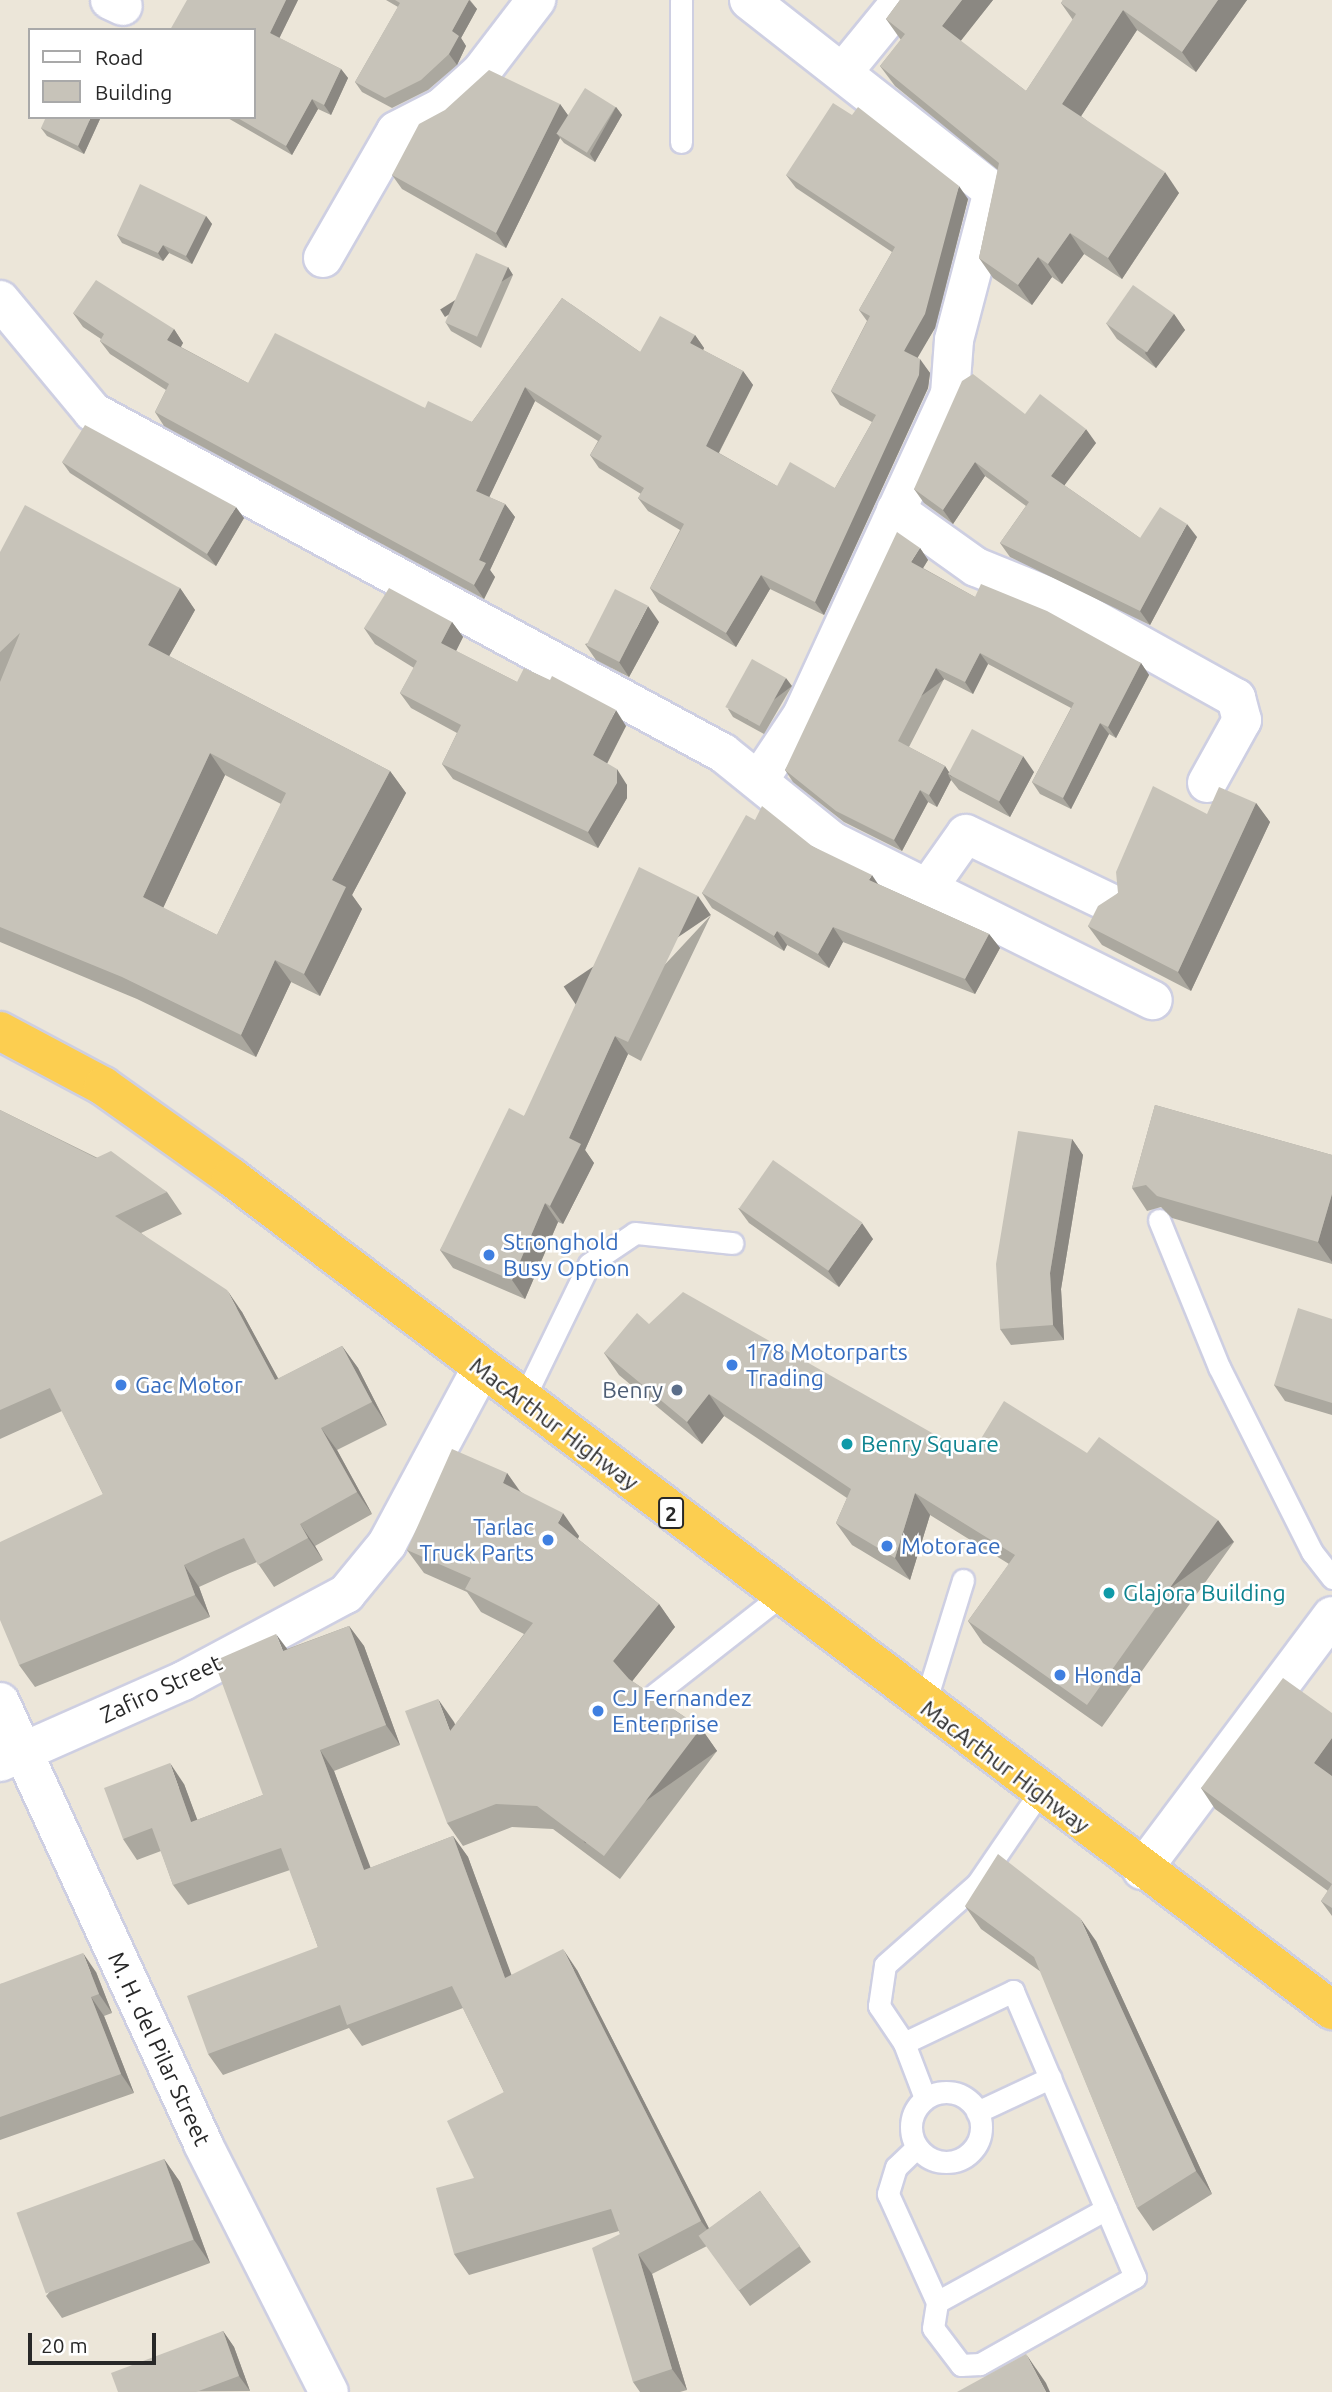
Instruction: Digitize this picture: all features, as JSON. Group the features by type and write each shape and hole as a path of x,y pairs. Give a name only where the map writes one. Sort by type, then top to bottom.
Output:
{"highway":[{"name":"MacArthur Highway","path":"0,1031 103,1086 523,1400 1039,1793 1332,2010"}],"street":[{"path":"323,258 396,131 441,108 481,72 536,0"},
{"path":"749,0 993,191 957,329 950,394 803,714 761,778"},
{"path":"843,72 902,0"},
{"path":"0,300 93,412 761,778 832,841 1153,1000"},
{"path":"896,510 976,568 1065,603 1236,698 1242,720 1207,783"},
{"path":"927,888 966,834 1112,904"},
{"name":"Zafiro Street","path":"12,1757 183,1681 346,1594 387,1544 481,1369"},
{"path":"1142,1870 1332,1616"},
{"name":"M. H. del Pilar Street","path":"0,1702 12,1757 328,2392"}],"lane":[{"path":"681,0 681,142"},
{"path":"1159,1220 1219,1367 1312,1552 1332,1578"},
{"path":"523,1400 589,1264 635,1233 732,1243"},
{"path":"924,1706 963,1580"},
{"path":"654,1694 780,1596"},
{"path":"925,2098 961,2095 977,2112 980,2136 966,2156 946,2163 917,2147 910,2127 925,2098 904,2043 880,2006 885,1965 977,1884 1039,1793"},
{"path":"904,2043 1013,1991 1051,2078 1135,2277 980,2364 961,2365 950,2357 930,2317 937,2301 1106,2209"},
{"path":"977,2112 1051,2078"},
{"path":"917,2147 896,2167 888,2194 937,2301"}],"building":[{"path":"187,0 286,0 270,33 341,69 324,105 312,99 286,146 239,119 256,119 256,28 171,28"},
{"path":"395,0 469,0 452,31 459,36 449,54 421,80 385,98 355,82 400,3"},
{"path":"900,0 962,0 942,26 1026,91 1076,14 1061,3 1063,0 1218,0 1182,52 1123,10 1062,104 1165,172 1108,258 1070,233 1048,264 1038,257 1018,285 979,258 999,163 880,66 905,34 886,19"},
{"path":"489,70 560,104 496,233 392,175 419,124 445,110"},
{"path":"585,88 616,107 587,153 556,134"},
{"path":"833,103 852,115 858,107 959,186 925,314 904,351 920,359 919,375 815,602 761,575 726,633 650,588 684,524 638,498 644,488 590,455 602,436 525,387 476,491 505,504 479,560 486,563 474,585 155,412 169,384 100,341 104,334 73,313 96,280 174,329 167,340 248,383 275,333 425,408 428,401 472,422 562,298 640,352 660,316 695,335 690,343 743,371 706,446 777,486 790,462 835,488 876,415 831,391 870,316 859,310 895,247 786,175"},
{"path":"45,119 90,119 78,146 41,128"},
{"path":"140,184 206,216 186,256 163,245 158,253 117,235"},
{"path":"476,253 508,267 477,337 445,322"},
{"path":"1133,285 1174,314 1147,352 1106,324"},
{"path":"973,374 1025,414 1040,394 1086,429 1051,476 1140,538 1160,507 1187,524 1140,611 1000,543 1029,502 975,462 943,510 914,489 962,381"},
{"path":"85,425 236,507 207,554 62,462"},
{"path":"25,505 180,588 148,645 390,771 332,880 346,887 304,974 275,960 241,1035 122,977 0,927 0,682 20,633 0,652 0,552","holes":["210,753 286,793 217,935 143,897"]},
{"path":"897,532 920,548 911,562 975,597 981,584 1047,611 1141,663 1108,727 1100,723 1063,798 1032,782 1074,703 980,653 965,682 936,668 898,741 945,766 929,795 920,790 894,840 836,811 785,770"},
{"path":"389,588 452,622 441,643 517,682 524,668 550,680 552,676 616,710 593,755 617,769 617,783 588,832 442,764 461,725 400,693 417,661 364,628"},
{"path":"615,589 648,606 619,662 586,645"},
{"path":"752,659 786,678 759,726 725,707"},
{"path":"972,729 1023,756 999,801 948,774"},
{"path":"1153,786 1207,814 1219,787 1256,803 1178,972 1088,926 1098,906 1118,893 1116,872"},
{"path":"762,806 812,846 872,875 869,880 989,934 965,979 833,927 818,954 777,931 774,936 702,893 746,815 755,820"},
{"path":"639,867 698,896 628,1042 615,1036 569,1138 581,1144 550,1206 545,1203 512,1280 440,1250 509,1108 524,1116"},
{"path":"1155,1105 1332,1155 1332,1194 1318,1242 1157,1196 1146,1185 1132,1188"},
{"path":"0,1110 96,1158 111,1151 167,1192 115,1216 227,1290 275,1380 342,1346 372,1402 321,1428 357,1492 300,1524 308,1538 258,1565 244,1538 214,1551 184,1565 195,1595 19,1665 0,1620 0,1542 103,1494 50,1388 0,1410"},
{"path":"1018,1131 1072,1139 1050,1273 1053,1325 1000,1329 996,1264"},
{"path":"773,1160 862,1223 828,1271 739,1208"},
{"path":"683,1292 971,1455 1004,1401 1087,1453 1099,1437 1218,1520 1087,1705 968,1621 1015,1555 915,1493 895,1558 836,1523 851,1489 709,1394 687,1422 604,1353 637,1313 649,1324"},
{"path":"1298,1308 1332,1319 1332,1403 1274,1385"},
{"path":"452,1449 507,1473 503,1483 563,1513 558,1523 659,1604 613,1661 629,1679 701,1728 604,1856 537,1806 496,1804 447,1823 405,1711 438,1699 450,1731 533,1623 465,1589 471,1578 407,1550"},
{"path":"349,1626 386,1725 320,1750 364,1870 453,1836 505,1978 563,1949 701,2221 638,2254 672,2369 633,2382 592,2248 620,2234 611,2209 454,2254 436,2188 474,2178 447,2121 504,2092 452,1986 347,2025 340,2005 208,2054 187,1996 318,1947 281,1848 173,1885 152,1828 123,1839 104,1788 170,1763 191,1822 263,1795 214,1661 276,1634 283,1651"},
{"path":"1283,1678 1332,1713 1332,1738 1314,1763 1332,1776 1332,1884 1201,1788"},
{"path":"998,1854 1080,1918 1196,2171 1137,2208 1034,1957 965,1906"},
{"path":"1332,1884 1332,1908 1321,1901"},
{"path":"83,1953 99,1994 91,1997 121,2074 0,2117 0,1984"},
{"path":"164,2159 193,2240 46,2294 16,2213"},
{"path":"760,2191 800,2246 738,2291 699,2236"},
{"path":"223,2331 239,2376 196,2392 118,2392 111,2373"},
{"path":"1026,2354 1046,2392 957,2392"}],"place":[{"name":"Stronghold Busy Option","path":"489,1255"},
{"name":"178 Motorparts Trading","path":"732,1365"},
{"name":"Gac Motor","path":"121,1385"},
{"name":"Benry","path":"677,1390"},
{"name":"Benry Square","path":"847,1444"},
{"name":"Tarlac Truck Parts","path":"548,1540"},
{"name":"Motorace","path":"887,1546"},
{"name":"Glajora Building","path":"1109,1593"},
{"name":"Honda","path":"1060,1675"},
{"name":"CJ Fernandez Enterprise","path":"598,1711"}]}
